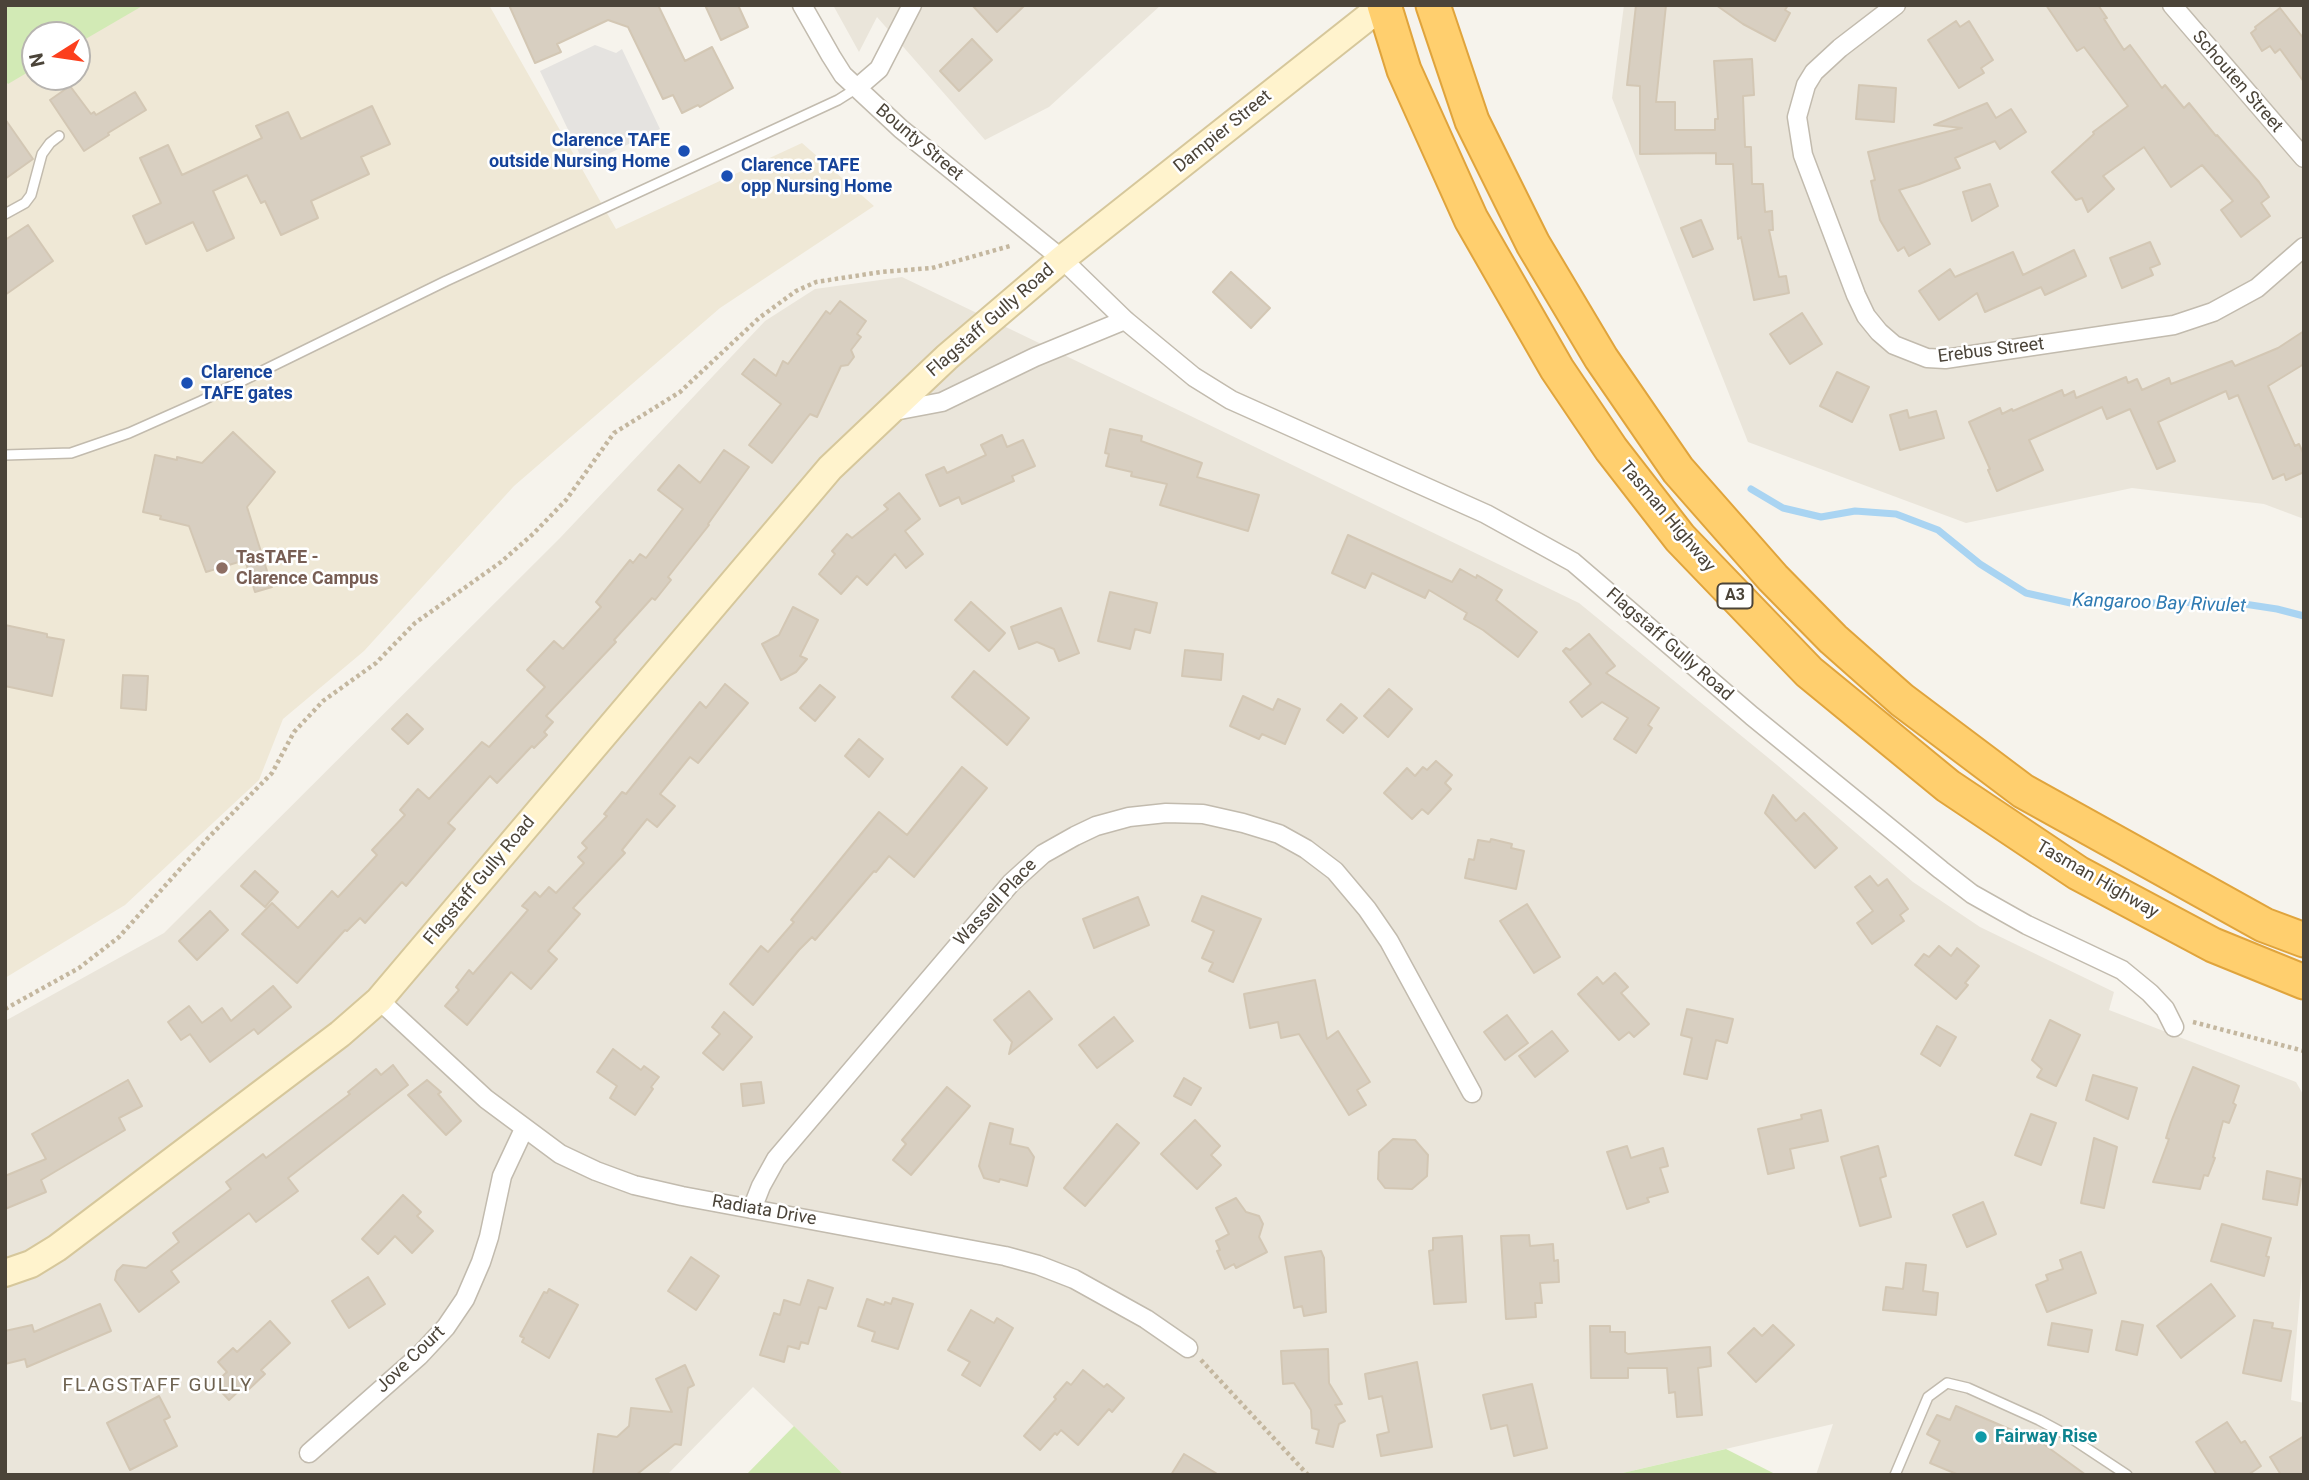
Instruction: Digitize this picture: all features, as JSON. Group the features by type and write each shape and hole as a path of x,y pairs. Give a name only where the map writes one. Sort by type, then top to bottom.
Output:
{"highway":[{"name":"Tasman Highway","path":"1384,5 1404,70 1471,219 1557,369 1611,449 1680,538 1809,672 1948,786 2078,873 2213,945 2304,982"},
{"name":"A3","path":"1433,5 1472,121 1533,244 1601,358 1678,470 1773,578 1833,639 1902,700 2023,791 2264,925 2304,940"}],"street":[{"path":"802,5 843,75 857,89"},
{"name":"Bounty Street","path":"912,5 879,69 857,89 901,129 1062,259"},
{"name":"Dampier Street","path":"1062,259 1384,5"},
{"name":"Erebus Street","path":"1896,5 1820,66 1806,85 1797,117 1803,155 1856,295 1866,316 1894,345 1927,358 1945,359 2174,325 2213,312 2257,288 2304,247"},
{"name":"Schouten Street","path":"2172,5 2304,158"},
{"name":"Flagstaff Gully Road","path":"5,1273 31,1264 58,1248 340,1034 379,1000 830,468 947,356 1062,259 1125,320 1194,377 1231,400 1486,514 1573,562 1752,716 1951,878 1972,894 2027,925 2122,970 2165,1009 2174,1027"},
{"name":"Flagstaff Gully Road","path":"886,413 942,402 1035,357 1125,320"},
{"name":"Wassell Place","path":"752,1209 776,1159 1010,883 1043,854 1075,836 1096,826 1129,817 1166,813 1203,814 1243,823 1279,834 1306,849 1335,871 1367,909 1389,942 1472,1093"},
{"name":"Radiata Drive","path":"379,1000 486,1099 560,1154 634,1185 1005,1256 1038,1265 1074,1279 1146,1319 1188,1348"},
{"name":"Jove Court","path":"309,1453 419,1356 446,1327 465,1298 481,1262 502,1176 524,1129"}],"lane":[{"path":"5,456 71,453 129,433 857,89"},
{"path":"5,214 25,203 31,195 42,154 59,136"},
{"path":"1895,1475 1928,1397 1947,1383 1968,1388 2039,1420 2127,1475"}],"path":[{"path":"5,1009 79,968 119,937 208,838 272,773 294,732 323,701 376,663 415,623 501,562 533,534 566,500 614,433 680,392 760,318 796,291 816,282 881,272 932,268 1010,246"},
{"path":"2174,1027 2185,1020 2304,1051"},
{"path":"1188,1348 1308,1475"}],"shaded area":[{"name":"TasTAFE - Clarence Campus","path":"5,5 489,5 616,229 802,143 874,206 720,308 514,486 364,651 283,719 259,780 125,905 5,978"},
{"path":"833,5 1161,5 1049,107 985,140 877,17 859,52"},
{"path":"1624,5 2304,5 2304,519 2264,504 2132,488 1966,523 1748,442 1612,98"},
{"path":"595,45 616,53 622,49 660,129 585,165 540,71"},
{"path":"902,277 1579,603 1777,765 1913,882 1980,927 2114,992 2109,1010 2296,1082 2304,1096 2304,1249 2291,1400 2304,1403 2304,1475 1816,1475 1833,1424 1614,1475 844,1475 753,1387 667,1475 5,1475 5,1021 164,933 560,538 765,321 815,289"}],"green space":[{"path":"5,5 144,5 91,36 91,21 21,21 21,76 8,84 5,80"},
{"path":"794,1426 844,1475 746,1475"},
{"path":"1726,1449 1777,1475 1614,1475"}],"building":[{"path":"509,5 658,5 685,61 712,47 733,88 700,107 698,105 682,113 673,95 663,99 628,27 608,20 557,44 561,52 535,63"},
{"path":"705,5 738,5 748,27 721,40"},
{"path":"972,5 1025,5 997,32"},
{"path":"1636,5 1666,5 1656,102 1675,102 1675,130 1715,130 1715,119 1718,119 1714,61 1752,59 1754,95 1743,96 1745,147 1751,147 1752,184 1763,184 1765,212 1772,211 1773,230 1769,230 1779,277 1786,276 1789,293 1754,300 1741,237 1738,239 1733,164 1716,164 1716,153 1640,154 1640,86 1627,85"},
{"path":"1716,5 1788,5 1785,10 1790,13 1775,41 1743,24"},
{"path":"2046,5 2098,5 2124,50 2130,45 2162,88 2165,85 2184,108 2189,103 2259,182 2269,197 2261,203 2270,216 2241,237 2221,210 2233,201 2202,165 2171,187 2144,147 2103,176 2114,189 2088,212 2082,198 2076,200 2052,172 2094,134 2093,132 2128,106 2084,47 2077,51"},
{"path":"2280,8 2304,39 2304,82 2280,49 2275,53 2270,46 2262,51 2251,33"},
{"path":"1956,21 1960,27 1969,21 1993,60 1981,68 1984,73 1959,88 1928,40"},
{"path":"972,39 992,60 959,91 940,71"},
{"path":"1859,85 1896,88 1894,122 1856,119"},
{"path":"63,91 74,91 91,114 94,112 96,115 135,92 146,110 84,151 50,100"},
{"path":"1987,103 1996,118 2011,109 2026,132 2000,149 1995,141 1955,158 1960,168 1899,190 1930,244 1909,256 1904,247 1898,251 1880,220 1868,152 1962,128 1934,125"},
{"path":"372,106 390,144 361,157 369,174 311,201 318,218 281,235 265,201 261,203 247,175 213,191 234,238 207,251 193,222 146,244 133,216 161,203 140,158 168,145 182,175 262,138 256,126 288,112 301,139"},
{"path":"5,119 33,159 5,179"},
{"path":"1990,184 1998,206 1972,221 1963,192"},
{"path":"1701,220 1713,249 1693,257 1681,228"},
{"path":"28,225 53,261 5,295 5,240"},
{"path":"2150,242 2160,264 2150,268 2153,275 2122,288 2110,258"},
{"path":"2074,250 2086,276 2045,295 2041,287 1985,312 1977,293 1939,320 1919,291 1950,269 1955,277 2013,252 2023,275"},
{"path":"1231,272 1270,308 1251,328 1213,292"},
{"path":"840,301 866,321 857,334 861,337 851,350 854,357 848,365 841,366 817,417 810,414 772,463 749,445 781,404 742,374 754,359 776,376 783,361 788,364 826,311 830,314"},
{"path":"1802,313 1822,344 1790,364 1770,334"},
{"path":"2304,331 2304,364 2268,386 2295,446 2299,444 2304,455 2304,472 2286,480 2284,474 2273,479 2238,395 2229,399 2226,391 2158,422 2175,461 2157,469 2130,409 2107,419 2102,407 2029,440 2043,470 1997,491 1969,422 2000,408 2002,414 2012,409 2013,411 2062,390 2064,396 2074,391 2076,398 2126,377 2128,383 2137,379 2142,390 2169,378 2171,384 2232,361 2235,366 2278,348"},
{"path":"1837,372 1869,387 1852,422 1820,406"},
{"path":"1907,410 1909,418 1936,411 1944,438 1900,450 1890,415"},
{"path":"1110,429 1142,436 1141,441 1202,463 1197,477 1259,495 1248,531 1160,505 1167,484 1131,476 1132,472 1106,466 1109,454 1105,453"},
{"path":"233,432 275,472 247,507 272,587 255,592 245,560 206,572 189,526 143,512 155,455 202,463"},
{"path":"1002,435 1007,447 1023,440 1035,466 1012,476 1014,481 962,504 959,497 940,506 926,475 944,467 947,473 986,455 981,445"},
{"path":"724,450 749,467 709,525 668,577 671,580 546,716 553,722 544,732 547,735 534,748 532,746 497,783 490,776 448,823 455,829 406,886 402,882 365,923 360,918 345,930 297,983 242,934 272,903 298,928 332,891 338,897 377,855 372,850 405,815 400,810 418,789 429,799 482,742 489,747 545,687 527,670 554,641 563,649 601,607 596,602 630,560 633,563 640,554 646,558 683,509 658,490 679,465 700,483"},
{"path":"899,493 920,519 905,531 923,554 906,568 895,554 867,585 857,576 841,594 819,574 835,554 832,551 847,534 852,538 888,509 884,505"},
{"path":"1348,535 1452,582 1460,569 1476,578 1477,575 1502,590 1496,600 1537,632 1518,657 1464,619 1467,613 1429,590 1425,598 1372,573 1365,588 1332,573"},
{"path":"1110,592 1157,603 1150,633 1135,629 1130,649 1098,641"},
{"path":"971,602 1005,633 989,651 955,620"},
{"path":"793,607 818,620 800,656 807,659 796,672 781,680 762,644 779,635"},
{"path":"1061,608 1079,653 1059,661 1054,649 1037,642 1019,649 1011,627"},
{"path":"5,625 64,640 52,696 5,686"},
{"path":"1589,634 1615,666 1606,673 1659,708 1648,725 1652,728 1636,753 1614,739 1628,718 1602,702 1582,717 1570,702 1591,684 1563,651 1566,648 1570,650"},
{"path":"1185,650 1223,654 1221,680 1182,676"},
{"path":"974,671 1029,718 1007,745 952,697"},
{"path":"123,675 148,676 146,710 121,708"},
{"path":"725,684 748,703 698,763 690,757 660,794 675,806 657,827 647,819 622,850 625,853 573,908 580,914 548,951 557,959 531,989 511,972 467,1025 445,1006 459,990 456,987 469,970 473,974 528,910 522,906 535,892 540,897 549,887 556,893 584,863 578,857 587,848 582,843 607,816 604,814 622,792 626,794 700,702 706,708"},
{"path":"820,685 835,697 815,721 800,708"},
{"path":"1389,689 1412,709 1388,737 1364,716"},
{"path":"1243,696 1273,710 1278,699 1300,709 1285,744 1262,734 1259,739 1230,726"},
{"path":"1341,704 1357,718 1343,733 1327,720"},
{"path":"407,714 423,729 408,744 392,729"},
{"path":"859,739 883,759 869,777 845,756"},
{"path":"1436,761 1452,775 1445,783 1451,789 1428,814 1422,809 1412,819 1384,793 1407,768 1415,776 1423,767 1427,770"},
{"path":"962,767 987,788 914,877 889,856 815,940 812,937 799,950 753,1005 730,984 761,946 768,952 794,922 791,920 879,812 907,835"},
{"path":"1773,795 1796,821 1804,813 1837,848 1815,868 1765,813"},
{"path":"1491,839 1512,844 1511,848 1524,851 1516,889 1465,878 1469,859 1474,860 1478,840 1490,842"},
{"path":"255,871 278,892 265,907 241,886"},
{"path":"1870,876 1878,886 1887,879 1908,909 1900,915 1904,921 1872,944 1857,923 1873,911 1855,887"},
{"path":"1202,896 1261,919 1233,982 1209,971 1213,963 1202,958 1214,931 1192,921"},
{"path":"1138,897 1149,925 1094,948 1083,919"},
{"path":"1527,904 1560,957 1534,973 1500,921"},
{"path":"210,911 228,930 197,960 179,941"},
{"path":"1939,946 1951,956 1957,948 1979,966 1956,999 1915,965 1924,954 1929,957"},
{"path":"1615,973 1628,987 1621,993 1649,1024 1634,1037 1629,1032 1619,1040 1578,994 1597,977 1603,984"},
{"path":"1315,980 1327,1039 1338,1031 1370,1082 1357,1090 1366,1105 1349,1115 1299,1034 1281,1038 1278,1022 1250,1028 1244,994"},
{"path":"273,986 291,1007 258,1034 254,1029 210,1062 190,1034 181,1040 168,1022 189,1006 202,1023 222,1008 231,1021"},
{"path":"1029,991 1052,1019 1009,1054 1012,1042 994,1020"},
{"path":"1687,1009 1733,1019 1727,1043 1716,1040 1707,1079 1684,1074 1692,1038 1681,1035"},
{"path":"724,1012 752,1037 723,1070 703,1053 720,1034 712,1027"},
{"path":"1507,1015 1528,1043 1505,1060 1484,1032"},
{"path":"1114,1017 1133,1041 1097,1068 1079,1045"},
{"path":"2050,1020 2080,1035 2056,1086 2037,1077 2042,1069 2032,1060"},
{"path":"1937,1026 1956,1037 1940,1066 1921,1054"},
{"path":"1552,1031 1568,1051 1535,1077 1519,1056"},
{"path":"613,1049 641,1070 644,1066 659,1077 635,1115 610,1098 617,1086 597,1072"},
{"path":"393,1065 408,1085 288,1178 298,1191 256,1222 249,1213 171,1271 179,1282 139,1312 115,1280 117,1271 123,1265 146,1268 179,1242 173,1233 231,1189 226,1182 263,1154 266,1158 350,1094 348,1092 376,1069 381,1075"},
{"path":"2193,1067 2239,1086 2233,1103 2236,1105 2229,1123 2223,1121 2213,1157 2215,1158 2208,1176 2204,1175 2200,1189 2153,1182 2169,1139 2166,1138 2171,1122"},
{"path":"2093,1075 2137,1088 2128,1119 2086,1100"},
{"path":"1184,1078 1201,1088 1191,1105 1174,1096"},
{"path":"128,1080 142,1106 119,1118 125,1130 41,1180 46,1192 5,1209 5,1176 46,1159 32,1134"},
{"path":"427,1080 441,1092 438,1094 461,1121 446,1135 408,1095"},
{"path":"761,1082 764,1103 743,1106 741,1084"},
{"path":"947,1087 970,1106 911,1175 893,1160 906,1144 902,1140"},
{"path":"1821,1110 1828,1141 1790,1149 1794,1168 1768,1174 1758,1129 1802,1119 1801,1115"},
{"path":"2031,1114 2056,1123 2041,1165 2015,1155"},
{"path":"1195,1120 1220,1146 1211,1155 1221,1165 1197,1189 1161,1154"},
{"path":"990,1123 1013,1129 1010,1144 1028,1148 1034,1157 1027,1186 984,1178 979,1166"},
{"path":"1117,1124 1139,1143 1085,1206 1064,1188"},
{"path":"2094,1138 2117,1147 2104,1208 2081,1203"},
{"path":"1393,1139 1415,1140 1428,1155 1427,1176 1412,1189 1385,1188 1378,1179 1379,1152"},
{"path":"1627,1146 1631,1158 1663,1148 1668,1166 1660,1168 1668,1192 1647,1198 1649,1202 1627,1209 1607,1152"},
{"path":"1878,1146 1886,1176 1880,1178 1891,1217 1860,1226 1841,1157"},
{"path":"2267,1171 2301,1179 2297,1205 2263,1199"},
{"path":"403,1195 421,1212 417,1216 433,1231 412,1253 395,1236 378,1254 362,1239"},
{"path":"1236,1198 1246,1212 1259,1216 1263,1224 1259,1237 1267,1252 1236,1268 1234,1264 1225,1269 1217,1251 1220,1250 1216,1241 1229,1234 1216,1208"},
{"path":"1983,1202 1996,1234 1967,1247 1953,1215"},
{"path":"2222,1224 2271,1238 2264,1276 2211,1261"},
{"path":"1529,1235 1530,1246 1553,1244 1554,1261 1558,1260 1559,1282 1540,1283 1542,1303 1535,1303 1536,1317 1506,1319 1501,1236"},
{"path":"1462,1236 1466,1302 1434,1304 1429,1251 1433,1250 1433,1238"},
{"path":"1321,1251 1324,1258 1326,1312 1304,1316 1302,1306 1294,1308 1285,1257"},
{"path":"2081,1252 2096,1293 2047,1312 2036,1285 2048,1280 2046,1275 2063,1269 2060,1260"},
{"path":"691,1257 719,1276 696,1310 668,1291"},
{"path":"1906,1263 1926,1265 1923,1291 1938,1293 1936,1315 1883,1310 1886,1287 1903,1289"},
{"path":"368,1277 385,1304 349,1328 332,1301"},
{"path":"808,1280 833,1288 826,1309 819,1307 808,1344 801,1342 799,1349 788,1346 784,1362 760,1355 774,1313 780,1315 784,1300 800,1305"},
{"path":"2211,1284 2235,1316 2181,1358 2157,1326"},
{"path":"549,1289 578,1305 549,1358 522,1342 524,1338 520,1336 544,1292 547,1293"},
{"path":"893,1298 913,1304 898,1349 872,1341 875,1332 858,1326 867,1299 884,1305 885,1302 891,1304"},
{"path":"100,1304 111,1331 27,1367 25,1359 5,1364 5,1331 32,1325 34,1332"},
{"path":"971,1310 994,1323 997,1318 1013,1328 980,1386 962,1375 970,1362 948,1350"},
{"path":"2254,1320 2273,1323 2272,1328 2291,1331 2281,1381 2243,1373"},
{"path":"270,1321 290,1343 261,1370 265,1374 247,1391 243,1387 229,1400 214,1384 227,1372 218,1362 233,1348 237,1352"},
{"path":"2122,1321 2143,1325 2137,1355 2116,1350"},
{"path":"2052,1323 2092,1330 2088,1352 2048,1345"},
{"path":"1773,1325 1794,1345 1756,1382 1728,1353 1754,1328 1762,1336"},
{"path":"1590,1326 1610,1326 1610,1332 1625,1332 1625,1352 1628,1354 1710,1347 1711,1366 1698,1368 1702,1415 1677,1417 1675,1392 1669,1393 1667,1368 1628,1368 1628,1378 1591,1378"},
{"path":"1328,1349 1329,1383 1342,1404 1335,1405 1345,1421 1339,1424 1333,1447 1316,1443 1319,1430 1312,1428 1311,1410 1294,1383 1283,1384 1281,1351"},
{"path":"1417,1362 1432,1447 1381,1456 1377,1435 1389,1432 1382,1396 1369,1399 1365,1374"},
{"path":"685,1365 694,1385 688,1388 681,1445 675,1444 636,1475 593,1475 598,1434 617,1437 629,1426 631,1408 672,1412 656,1379"},
{"path":"1083,1370 1104,1387 1107,1384 1124,1398 1112,1412 1109,1409 1078,1445 1061,1430 1040,1450 1024,1436 1067,1382 1071,1385"},
{"path":"1532,1384 1547,1448 1514,1456 1507,1425 1491,1429 1483,1395"},
{"path":"159,1396 170,1417 164,1420 177,1446 130,1470 107,1423"},
{"name":"Fairway Rise","path":"1956,1406 2042,1443 2086,1475 1959,1475 1930,1463 1940,1441 1927,1434 1937,1415 1950,1420"},
{"path":"2227,1422 2241,1443 2245,1441 2261,1466 2248,1475 2217,1475 2196,1442"},
{"path":"2304,1436 2304,1475 2281,1475 2270,1457"},
{"path":"1184,1454 1219,1475 1171,1475"}],"waterway":[{"name":"Kangaroo Bay Rivulet","path":"1751,489 1783,508 1821,517 1855,511 1896,514 1938,530 1980,564 2026,593 2075,604 2231,602 2304,616"}],"place":[{"name":"Clarence TAFE outside Nursing Home","path":"684,151"},
{"name":"Clarence TAFE opp Nursing Home","path":"727,176"},
{"name":"Clarence TAFE gates","path":"187,383"},
{"name":"TasTAFE - Clarence Campus","path":"222,568"},
{"name":"Fairway Rise","path":"1981,1437"}],"district":[{"name":"FLAGSTAFF GULLY","path":"158,1386"}]}
